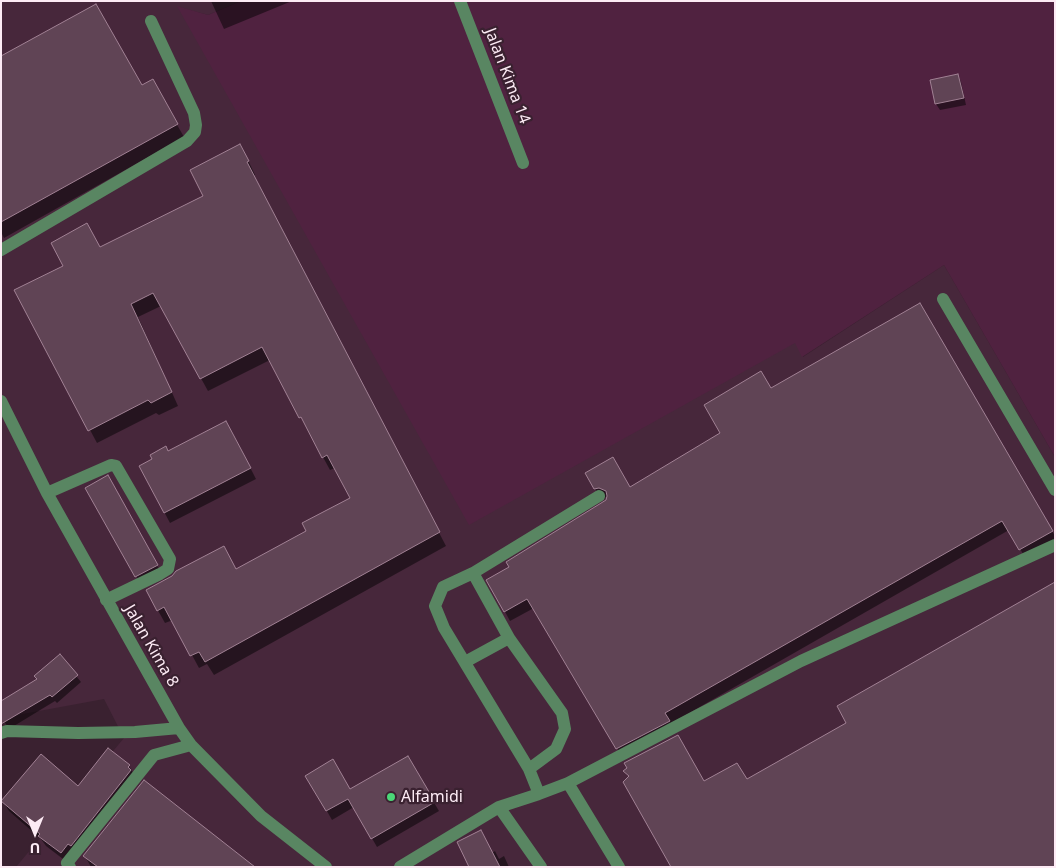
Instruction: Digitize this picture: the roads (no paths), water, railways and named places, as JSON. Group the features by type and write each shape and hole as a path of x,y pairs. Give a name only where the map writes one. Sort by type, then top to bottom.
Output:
{"street":[{"name":"Jalan Kima 14","path":"460,1 523,163"},
{"path":"1,250 187,141 195,132 194,112 151,21"},
{"path":"943,299 1055,490"},
{"name":"Jalan Kima 8","path":"1,401 47,493 179,728 191,745 260,816 326,867"},
{"path":"47,493 111,465 116,466 170,559 168,569 106,600"},
{"path":"539,794 529,769 444,628 435,606 443,587 474,573 599,496"},
{"path":"400,867 498,807 568,783 801,661 1055,545"},
{"path":"474,573 509,638 562,713 565,729 556,749 529,769"},
{"path":"465,662 509,638"},
{"path":"1,733 7,731 78,734 179,728"},
{"path":"70,867 67,863 154,755 191,745"},
{"path":"568,783 619,867"},
{"path":"498,807 541,867"}],"place":[{"name":"Alfamidi","path":"391,797"}]}
